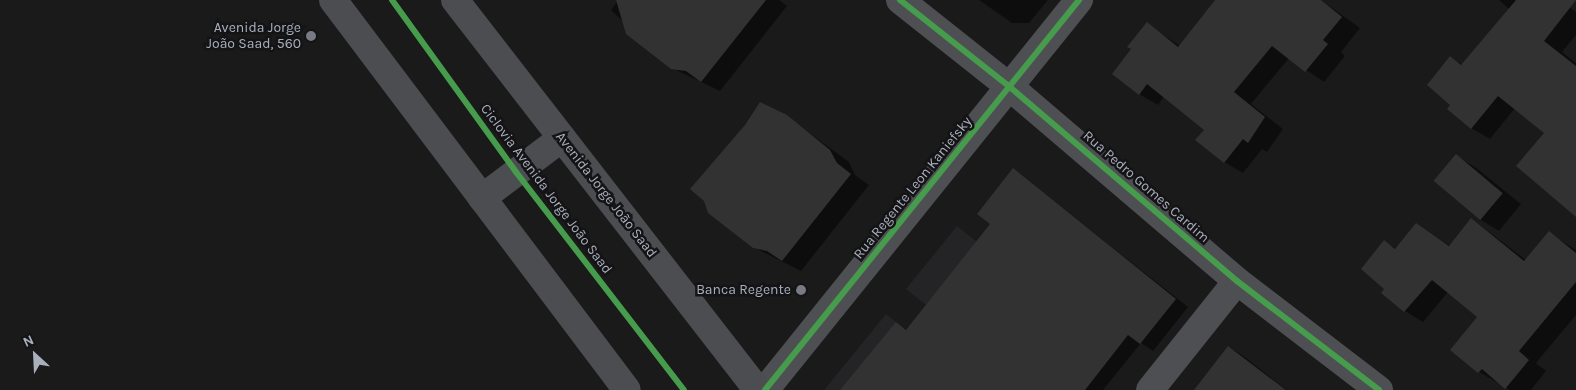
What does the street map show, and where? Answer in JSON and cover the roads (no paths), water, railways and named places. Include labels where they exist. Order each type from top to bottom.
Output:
[{"type":"main road","points":[[333,0],[627,390]]},
{"type":"main road","name":"Avenida Jorge João Saad","points":[[455,0],[757,390]]},
{"type":"main road","points":[[482,198],[562,138]]},
{"type":"street","name":"Rua Pedro Gomes Cardim","points":[[900,0],[1010,88],[1237,281],[1379,390]]},
{"type":"street","name":"Rua Regente Leon Kaniefsky","points":[[765,390],[1079,0]]},
{"type":"street","points":[[1150,390],[1237,281]]},
{"type":"place","name":"Avenida Jorge João Saad, 560","points":[[311,36]]},
{"type":"place","name":"Banca Regente","points":[[801,290]]}]
